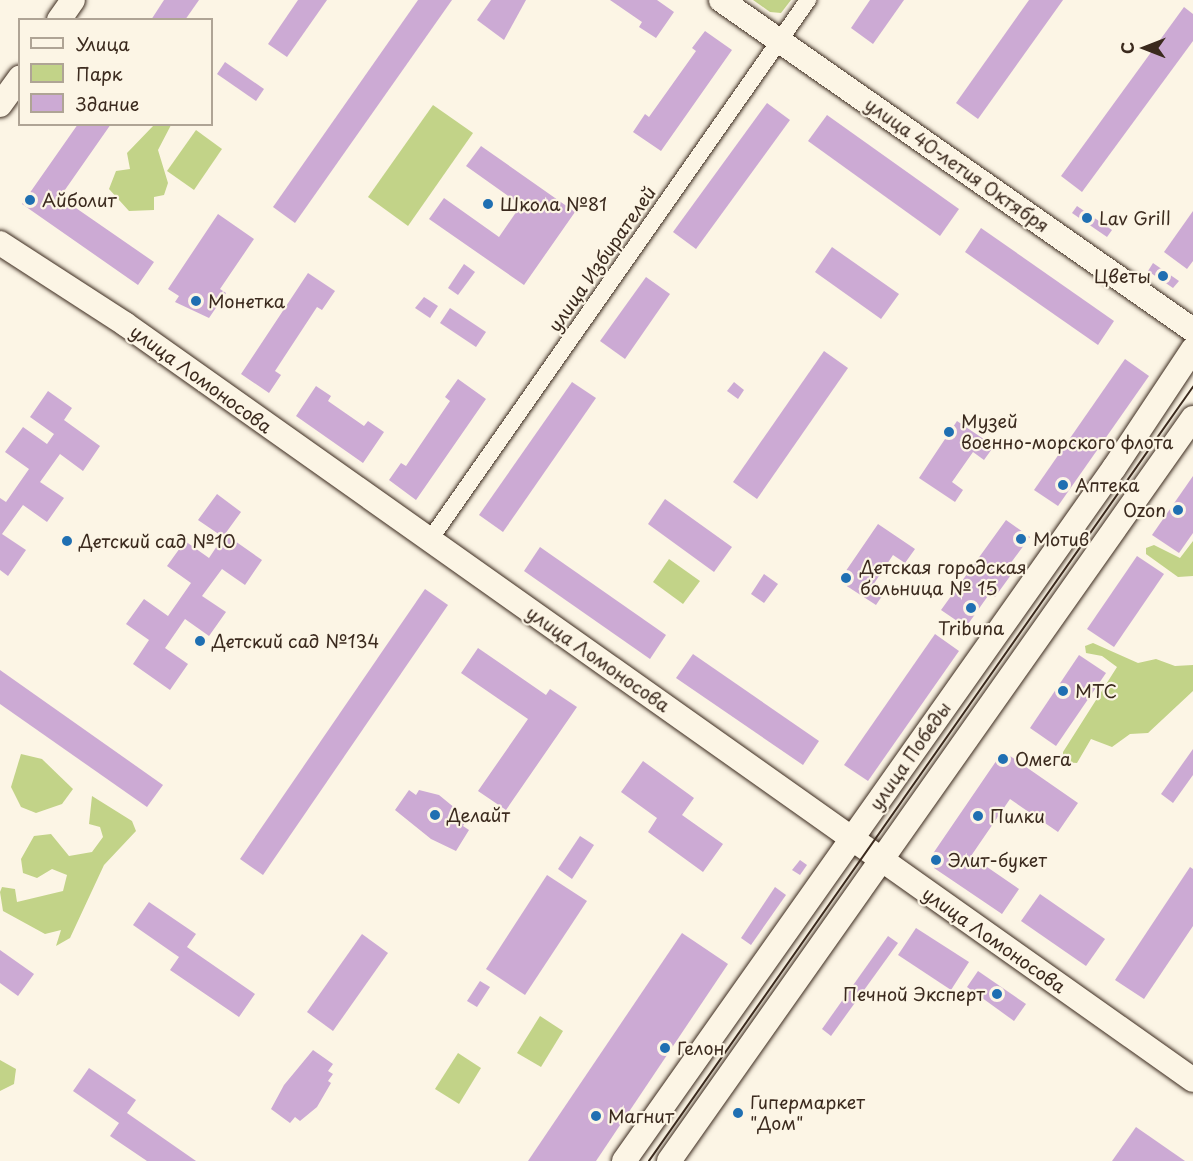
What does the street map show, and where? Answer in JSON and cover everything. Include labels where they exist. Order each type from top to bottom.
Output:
[{"type":"main road","points":[[60,18],[73,0]]},
{"type":"main road","name":"улица 40-летия Октября","points":[[722,0],[1193,330]]},
{"type":"main road","points":[[0,105],[18,79]]},
{"type":"main road","name":"улица Ломоносова","points":[[0,243],[125,324],[1193,1080]]},
{"type":"main road","name":"улица Победы","points":[[624,1161],[1193,350]]},
{"type":"main road","name":"улица Победы","points":[[669,1161],[1193,418]]},
{"type":"street","name":"улица Избирателей","points":[[429,541],[807,0]]},
{"type":"green space","points":[[753,0],[791,0],[781,13],[770,12]]},
{"type":"green space","points":[[433,105],[473,133],[408,226],[368,197]]},
{"type":"green space","points":[[153,126],[170,126],[158,150],[168,183],[164,195],[154,197],[154,210],[129,211],[109,189],[116,171],[130,169],[127,153]]},
{"type":"green space","points":[[196,130],[222,149],[194,190],[167,171]]},
{"type":"green space","points":[[1193,541],[1193,576],[1178,577],[1146,554],[1146,548],[1154,545],[1180,558]]},
{"type":"green space","points":[[669,559],[700,581],[683,604],[653,582]]},
{"type":"green space","points":[[1093,643],[1138,663],[1156,659],[1175,666],[1193,665],[1193,691],[1148,733],[1130,734],[1112,747],[1091,739],[1077,763],[1063,762],[1063,752],[1117,667],[1102,656],[1086,653],[1085,646]]},
{"type":"green space","points":[[21,754],[42,759],[73,789],[62,804],[36,813],[21,807],[11,787]]},
{"type":"green space","points":[[92,796],[132,821],[136,831],[104,865],[70,938],[56,946],[61,930],[45,934],[3,911],[0,892],[2,887],[15,889],[17,902],[63,891],[67,875],[52,869],[37,878],[23,873],[21,859],[34,836],[51,834],[69,856],[92,852],[103,837],[100,827],[89,824]]},
{"type":"green space","points":[[540,1016],[563,1031],[541,1067],[517,1053]]},
{"type":"green space","points":[[458,1053],[481,1068],[459,1104],[435,1089]]},
{"type":"green space","points":[[0,1060],[16,1069],[14,1084],[0,1091]]},
{"type":"building","points":[[164,0],[199,0],[186,18],[152,18]]},
{"type":"building","points":[[298,0],[327,0],[287,57],[268,44]]},
{"type":"building","points":[[418,0],[452,0],[295,223],[273,207]]},
{"type":"building","points":[[491,0],[526,0],[504,40],[477,20]]},
{"type":"building","points":[[610,0],[657,0],[674,12],[656,38],[639,27],[642,22]]},
{"type":"building","points":[[870,0],[904,0],[873,44],[851,28]]},
{"type":"building","points":[[1029,0],[1063,0],[978,119],[956,103]]},
{"type":"building","points":[[1184,7],[1193,14],[1193,41],[1082,192],[1061,176]]},
{"type":"building","points":[[705,31],[732,50],[661,151],[633,132],[645,114],[649,117],[696,51],[692,48]]},
{"type":"building","points":[[225,62],[264,89],[256,101],[217,74]]},
{"type":"building","points":[[767,103],[790,120],[696,249],[673,232]]},
{"type":"building","points":[[827,115],[959,209],[940,236],[808,141]]},
{"type":"building","points":[[77,126],[110,126],[60,197],[154,262],[138,285],[22,204]]},
{"type":"building","points":[[481,146],[575,212],[524,285],[429,219],[444,198],[499,237],[521,205],[466,166]]},
{"type":"building","points":[[1077,206],[1112,230],[1107,237],[1072,213]]},
{"type":"building","points":[[1193,211],[1193,261],[1187,269],[1164,252]]},
{"type":"building","points":[[218,214],[254,239],[220,289],[226,293],[209,318],[175,302],[179,296],[168,289]]},
{"type":"building","points":[[981,228],[1114,321],[1098,345],[965,252]]},
{"type":"building","points":[[832,247],[899,294],[881,319],[815,272]]},
{"type":"building","name":"Цветы","points":[[1153,263],[1179,281],[1173,288],[1148,271]]},
{"type":"building","points":[[464,264],[475,272],[458,295],[448,288]]},
{"type":"building","points":[[308,273],[335,291],[322,310],[317,307],[275,371],[281,375],[269,393],[241,374]]},
{"type":"building","points":[[646,277],[670,294],[625,359],[600,341]]},
{"type":"building","points":[[424,297],[438,306],[430,318],[415,308]]},
{"type":"building","points":[[450,308],[486,332],[476,347],[440,323]]},
{"type":"building","points":[[824,351],[848,368],[757,499],[733,482]]},
{"type":"building","points":[[1125,359],[1149,376],[1058,506],[1034,490]]},
{"type":"building","points":[[458,379],[486,399],[416,500],[389,480],[401,463],[406,466],[450,401],[445,397]]},
{"type":"building","points":[[572,382],[596,398],[503,532],[479,515]]},
{"type":"building","points":[[734,382],[744,390],[738,399],[727,391]]},
{"type":"building","points":[[316,386],[331,396],[328,401],[364,426],[368,421],[384,432],[363,463],[296,416]]},
{"type":"building","points":[[48,391],[72,408],[64,420],[100,446],[83,471],[60,454],[40,482],[64,498],[47,522],[23,505],[2,534],[26,550],[8,576],[0,570],[0,498],[6,502],[29,469],[5,452],[23,427],[47,444],[54,434],[30,417]]},
{"type":"building","points":[[957,421],[994,446],[984,460],[973,452],[952,482],[963,490],[955,502],[919,478]]},
{"type":"building","points":[[1193,476],[1193,533],[1179,553],[1152,535]]},
{"type":"building","points":[[217,494],[241,512],[225,534],[262,560],[245,585],[222,569],[202,596],[226,612],[209,636],[185,619],[165,648],[188,664],[170,690],[133,664],[149,640],[126,624],[144,599],[168,616],[191,583],[167,566],[185,541],[209,558],[223,537],[198,520]]},
{"type":"building","points":[[665,499],[732,547],[714,572],[648,524]]},
{"type":"building","points":[[1006,520],[1030,537],[1010,564],[1016,568],[995,597],[990,593],[966,627],[941,610]]},
{"type":"building","points":[[878,524],[915,549],[905,563],[893,555],[873,585],[884,593],[876,605],[839,581]]},
{"type":"building","points":[[540,547],[666,635],[650,659],[524,571]]},
{"type":"building","points":[[1137,556],[1164,574],[1114,647],[1087,629]]},
{"type":"building","points":[[764,574],[778,584],[764,603],[751,594]]},
{"type":"building","points":[[425,589],[448,605],[263,875],[240,859]]},
{"type":"building","points":[[935,634],[959,651],[868,781],[844,765]]},
{"type":"building","points":[[478,648],[546,695],[550,689],[577,707],[506,810],[478,791],[528,719],[461,673]]},
{"type":"building","points":[[693,654],[819,741],[803,765],[676,678]]},
{"type":"building","points":[[1079,655],[1106,673],[1056,746],[1030,728]]},
{"type":"building","points":[[0,670],[163,785],[147,807],[0,704]]},
{"type":"building","points":[[1193,749],[1193,775],[1173,803],[1161,794]]},
{"type":"building","points":[[1003,751],[1078,803],[1058,832],[1010,799],[971,856],[1019,889],[1002,914],[934,868],[932,855]]},
{"type":"building","points":[[643,761],[694,798],[682,815],[723,844],[703,872],[648,832],[657,818],[621,792]]},
{"type":"building","points":[[409,790],[416,795],[419,790],[439,795],[461,813],[459,816],[466,821],[463,826],[469,830],[456,851],[431,839],[395,810]]},
{"type":"building","points":[[580,836],[594,845],[572,879],[558,869]]},
{"type":"building","points":[[800,860],[807,865],[800,875],[792,870]]},
{"type":"building","points":[[1190,867],[1193,869],[1193,926],[1144,999],[1115,980]]},
{"type":"building","points":[[547,875],[587,901],[525,995],[486,969]]},
{"type":"building","points":[[775,887],[786,895],[751,945],[741,938]]},
{"type":"building","points":[[1040,894],[1105,939],[1086,966],[1021,921]]},
{"type":"building","points":[[149,902],[196,934],[187,947],[255,994],[239,1017],[170,970],[179,957],[133,925]]},
{"type":"building","points":[[916,928],[969,962],[951,990],[898,955]]},
{"type":"building","points":[[682,933],[728,964],[596,1161],[528,1161]]},
{"type":"building","points":[[362,934],[388,953],[333,1031],[307,1012]]},
{"type":"building","points":[[888,936],[898,943],[831,1036],[822,1029]]},
{"type":"building","points":[[0,950],[34,974],[18,996],[0,983]]},
{"type":"building","points":[[978,971],[1026,1004],[1014,1021],[967,987]]},
{"type":"building","points":[[480,981],[490,987],[477,1007],[467,1001]]},
{"type":"building","points":[[313,1050],[333,1064],[328,1071],[333,1074],[328,1081],[331,1083],[317,1107],[300,1121],[295,1117],[290,1123],[271,1109],[284,1085]]},
{"type":"building","points":[[89,1068],[136,1100],[127,1113],[196,1161],[147,1161],[110,1136],[119,1123],[73,1091]]},
{"type":"building","points":[[1136,1127],[1185,1161],[1112,1161]]},
{"type":"tram line","points":[[649,1161],[1193,387]]},
{"type":"place","name":"Айболит","points":[[30,200]]},
{"type":"place","name":"Школа №81","points":[[488,204]]},
{"type":"place","name":"Lav Grill","points":[[1087,218]]},
{"type":"place","name":"Цветы","points":[[1163,276]]},
{"type":"place","name":"Монетка","points":[[196,301]]},
{"type":"place","name":"Музей военно-морского флота","points":[[949,432]]},
{"type":"place","name":"Аптека","points":[[1063,485]]},
{"type":"place","name":"Ozon","points":[[1178,510]]},
{"type":"place","name":"Мотив","points":[[1021,539]]},
{"type":"place","name":"Детский сад №10","points":[[67,541]]},
{"type":"place","name":"Детская городская больница № 15","points":[[846,578]]},
{"type":"place","name":"Tribuna","points":[[971,608]]},
{"type":"place","name":"Детский сад №134","points":[[200,641]]},
{"type":"place","name":"МТС","points":[[1063,691]]},
{"type":"place","name":"Омега","points":[[1003,759]]},
{"type":"place","name":"Делайт","points":[[435,815]]},
{"type":"place","name":"Пилки","points":[[978,816]]},
{"type":"place","name":"Элит-букет","points":[[936,860]]},
{"type":"place","name":"Печной Эксперт","points":[[997,994]]},
{"type":"place","name":"Гелон","points":[[665,1048]]},
{"type":"place","name":"Гипермаркет \"Дом\"","points":[[738,1113]]},
{"type":"place","name":"Магнит","points":[[596,1116]]}]
